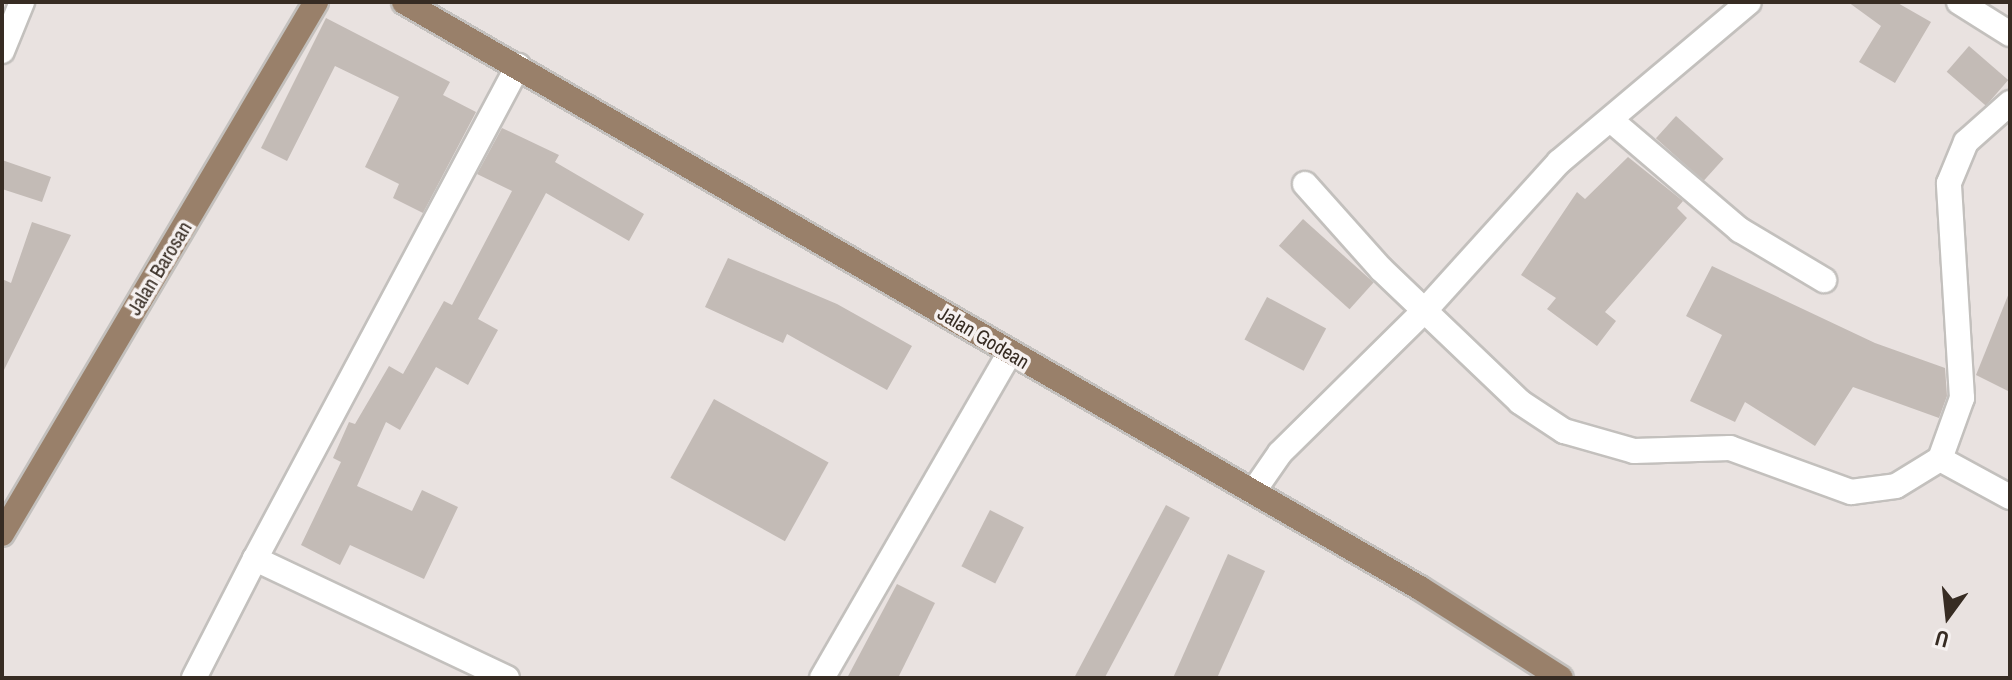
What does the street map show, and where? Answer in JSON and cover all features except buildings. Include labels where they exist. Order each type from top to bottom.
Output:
[{"type":"main road","name":"Jalan Barosan","points":[[2,534],[316,2]]},
{"type":"main road","name":"Jalan Godean","points":[[404,2],[1253,492],[1561,678]]},
{"type":"street","points":[[2,51],[22,2]]},
{"type":"street","points":[[1253,492],[1280,453],[1427,308],[1559,162],[1613,122],[1749,2]]},
{"type":"street","points":[[1959,2],[2010,34]]},
{"type":"street","points":[[194,678],[518,66]]},
{"type":"street","points":[[1305,184],[1381,269],[1427,308],[1544,420],[1614,448],[1730,448],[1837,489],[1866,493],[1896,486],[1940,459],[1962,398],[1949,183],[1966,142],[2010,103]]},
{"type":"street","points":[[1613,122],[1740,230],[1824,280]]},
{"type":"street","points":[[822,678],[1010,352]]},
{"type":"street","points":[[1940,459],[2010,497]]},
{"type":"street","points":[[255,559],[507,678]]}]
